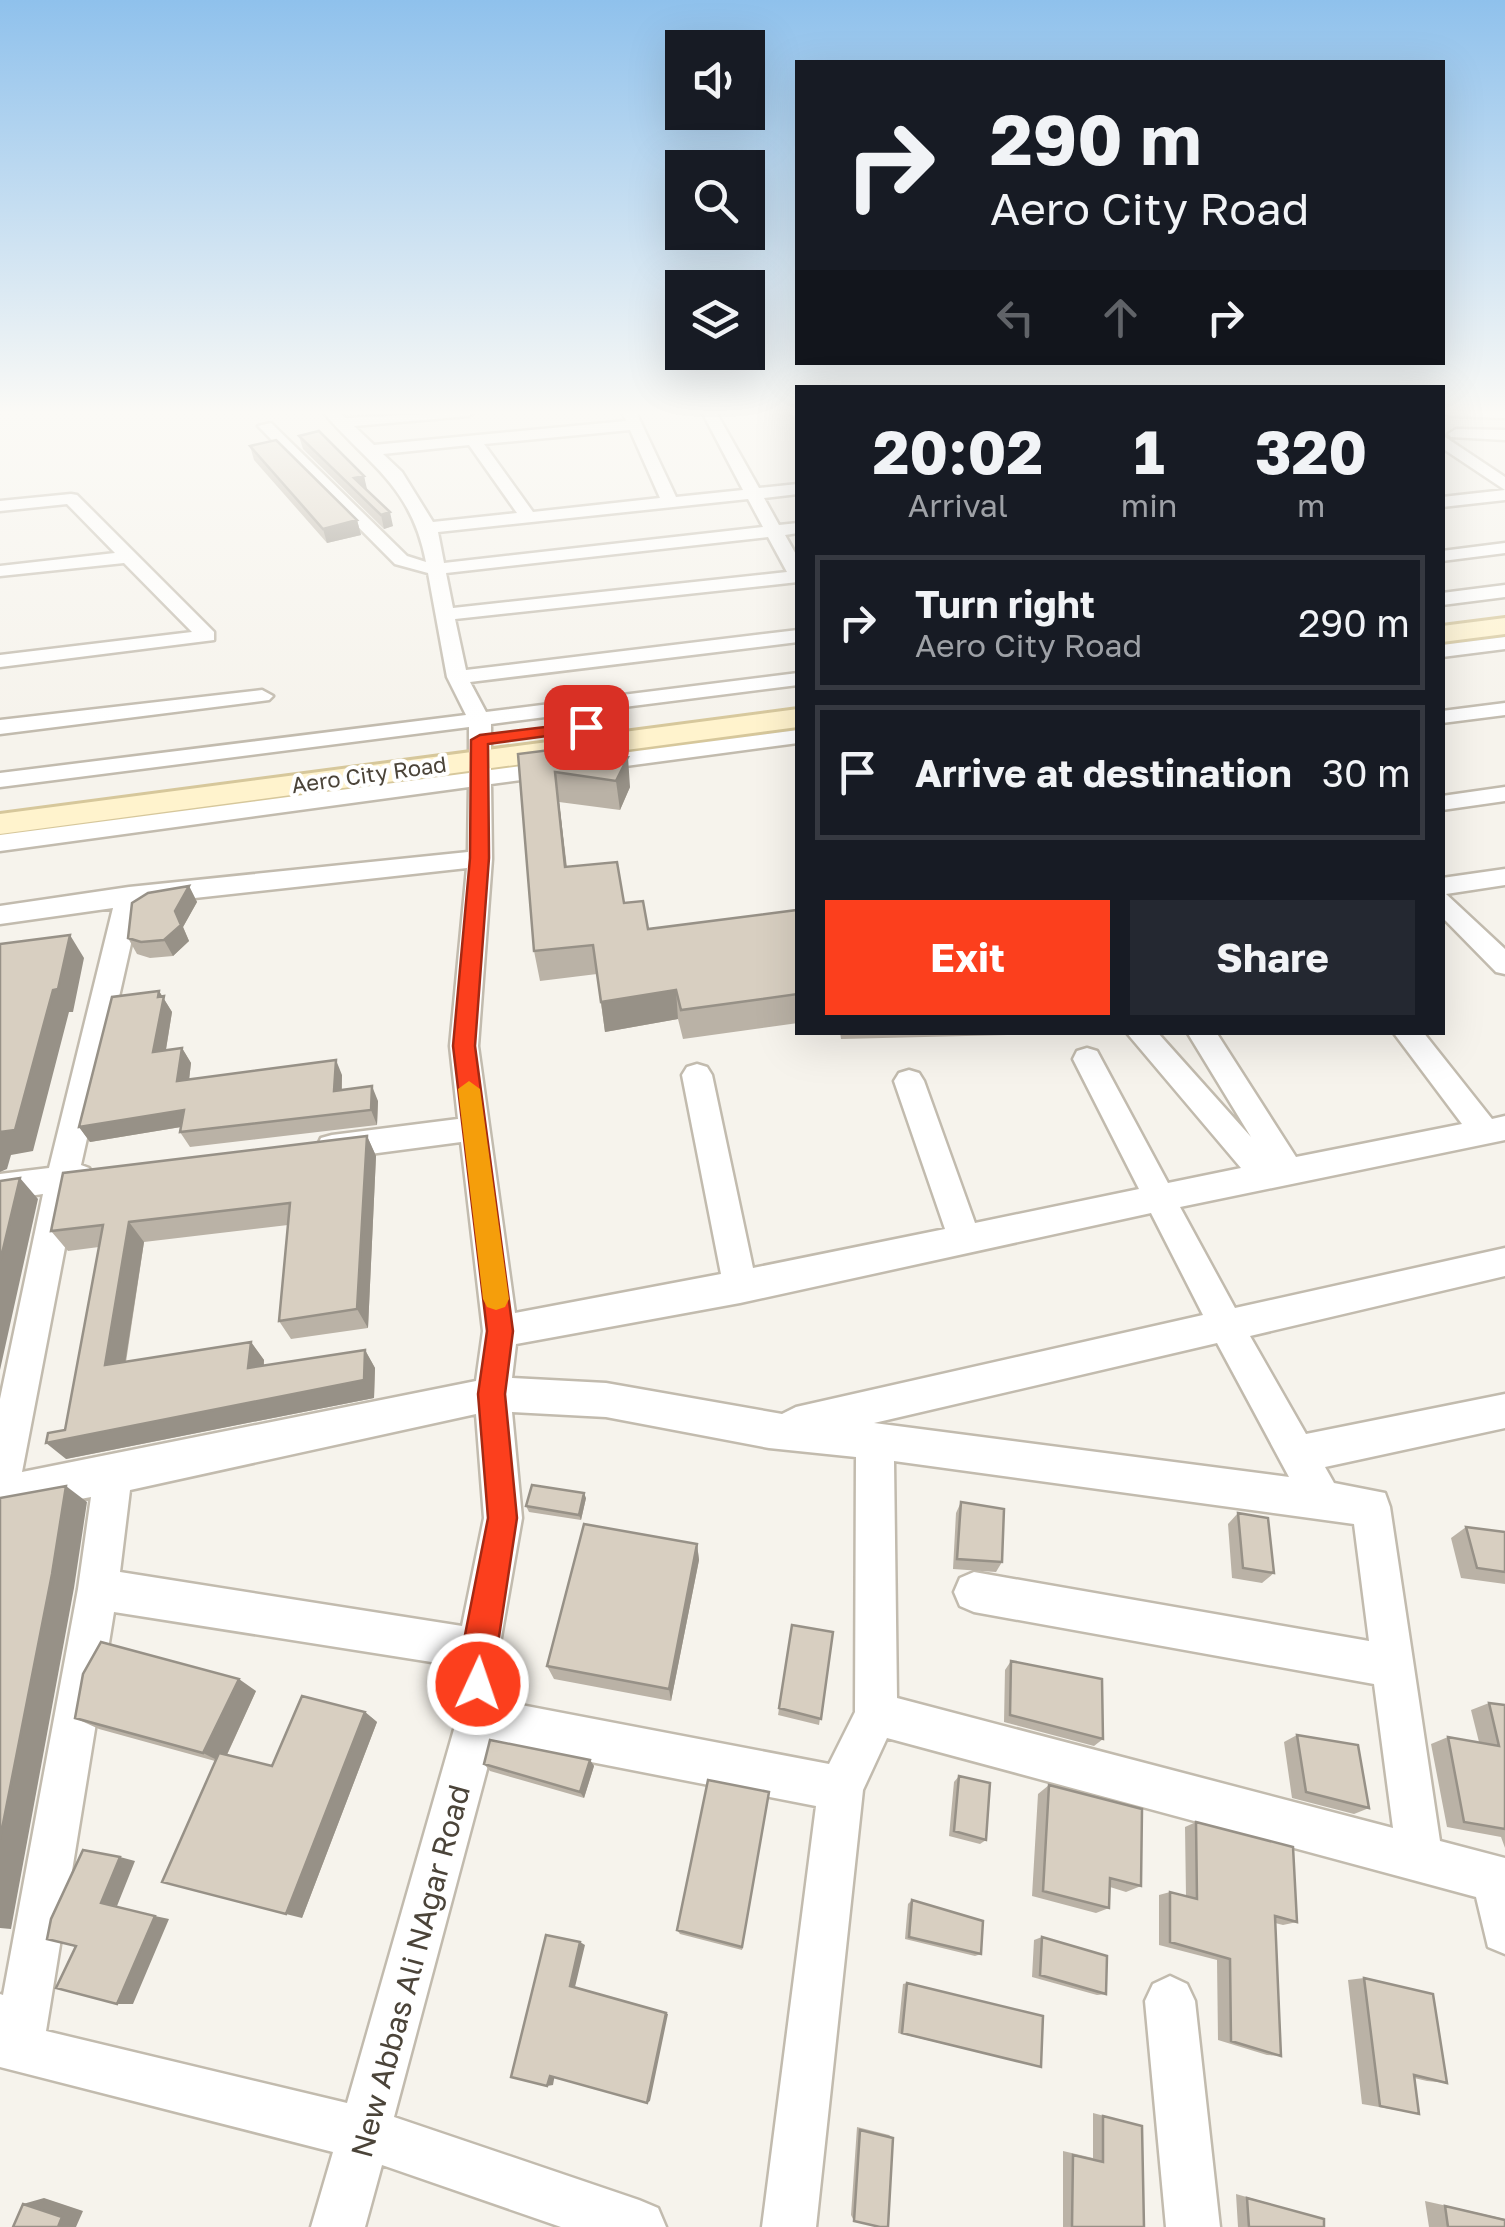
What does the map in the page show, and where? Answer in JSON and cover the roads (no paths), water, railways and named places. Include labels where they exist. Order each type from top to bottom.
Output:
[{"type":"street","points":[[0,661],[207,636],[87,516]]},
{"type":"street","points":[[357,516],[401,560],[412,566],[436,569],[795,528]]},
{"type":"street","points":[[421,516],[428,528],[457,677],[480,750]]},
{"type":"street","points":[[428,528],[554,516]]},
{"type":"street","points":[[765,516],[795,570]]},
{"type":"street","points":[[1445,556],[1505,548]]},
{"type":"street","points":[[0,571],[128,556]]},
{"type":"street","points":[[447,614],[795,575]]},
{"type":"street","points":[[1445,599],[1505,591]]},
{"type":"street","points":[[1445,620],[1505,612]]},
{"type":"street","points":[[1445,634],[1505,626]]},
{"type":"street","points":[[457,677],[795,636]]},
{"type":"street","points":[[1445,651],[1505,643]]},
{"type":"street","points":[[0,843],[480,750],[795,681]]},
{"type":"street","points":[[0,727],[262,696]]},
{"type":"street","name":"Aero City Road","points":[[0,824],[795,701]]},
{"type":"street","points":[[1445,717],[1505,709]]},
{"type":"street","name":"Aero City Road","points":[[0,803],[795,718]]},
{"type":"street","points":[[0,780],[480,750],[795,736]]},
{"type":"street","name":"New Abbas Ali NAgar Road","points":[[338,2227],[478,1719],[478,1650],[503,1518],[492,1394],[500,1331],[464,1046],[480,858],[480,750]]},
{"type":"street","points":[[1445,803],[1505,794]]},
{"type":"street","points":[[0,915],[129,895],[480,858]]},
{"type":"street","points":[[1445,886],[1505,877]]},
{"type":"street","points":[[129,895],[62,1179],[0,1492],[113,1476],[492,1394],[606,1400],[768,1430],[875,1440],[1372,1506],[1420,1861]]},
{"type":"street","points":[[1445,903],[1505,965]]},
{"type":"street","points":[[1143,1035],[1278,1174]]},
{"type":"street","points":[[1203,1035],[1278,1174]]},
{"type":"street","points":[[1410,1035],[1495,1130]]},
{"type":"street","points":[[1087,1058],[1225,1324],[1324,1502]]},
{"type":"street","points":[[697,1075],[740,1288]]},
{"type":"street","points":[[908,1081],[966,1241]]},
{"type":"street","points":[[295,1152],[473,1130]]},
{"type":"street","points":[[500,1331],[740,1288],[966,1241],[1158,1195],[1495,1130]]},
{"type":"street","points":[[0,1186],[102,1174]]},
{"type":"street","points":[[768,1430],[1505,1262]]},
{"type":"street","points":[[1299,1454],[1505,1410]]},
{"type":"street","points":[[789,2227],[841,1788],[876,1714],[875,1440]]},
{"type":"street","points":[[113,1476],[98,1589],[9,2034],[366,2134],[639,2227]]},
{"type":"street","points":[[98,1589],[478,1650]]},
{"type":"street","points":[[974,1592],[1393,1666]]},
{"type":"street","points":[[876,1714],[1501,1880],[1505,1930]]},
{"type":"street","points":[[478,1719],[841,1788]]},
{"type":"street","points":[[1170,2000],[1192,2227]]}]
